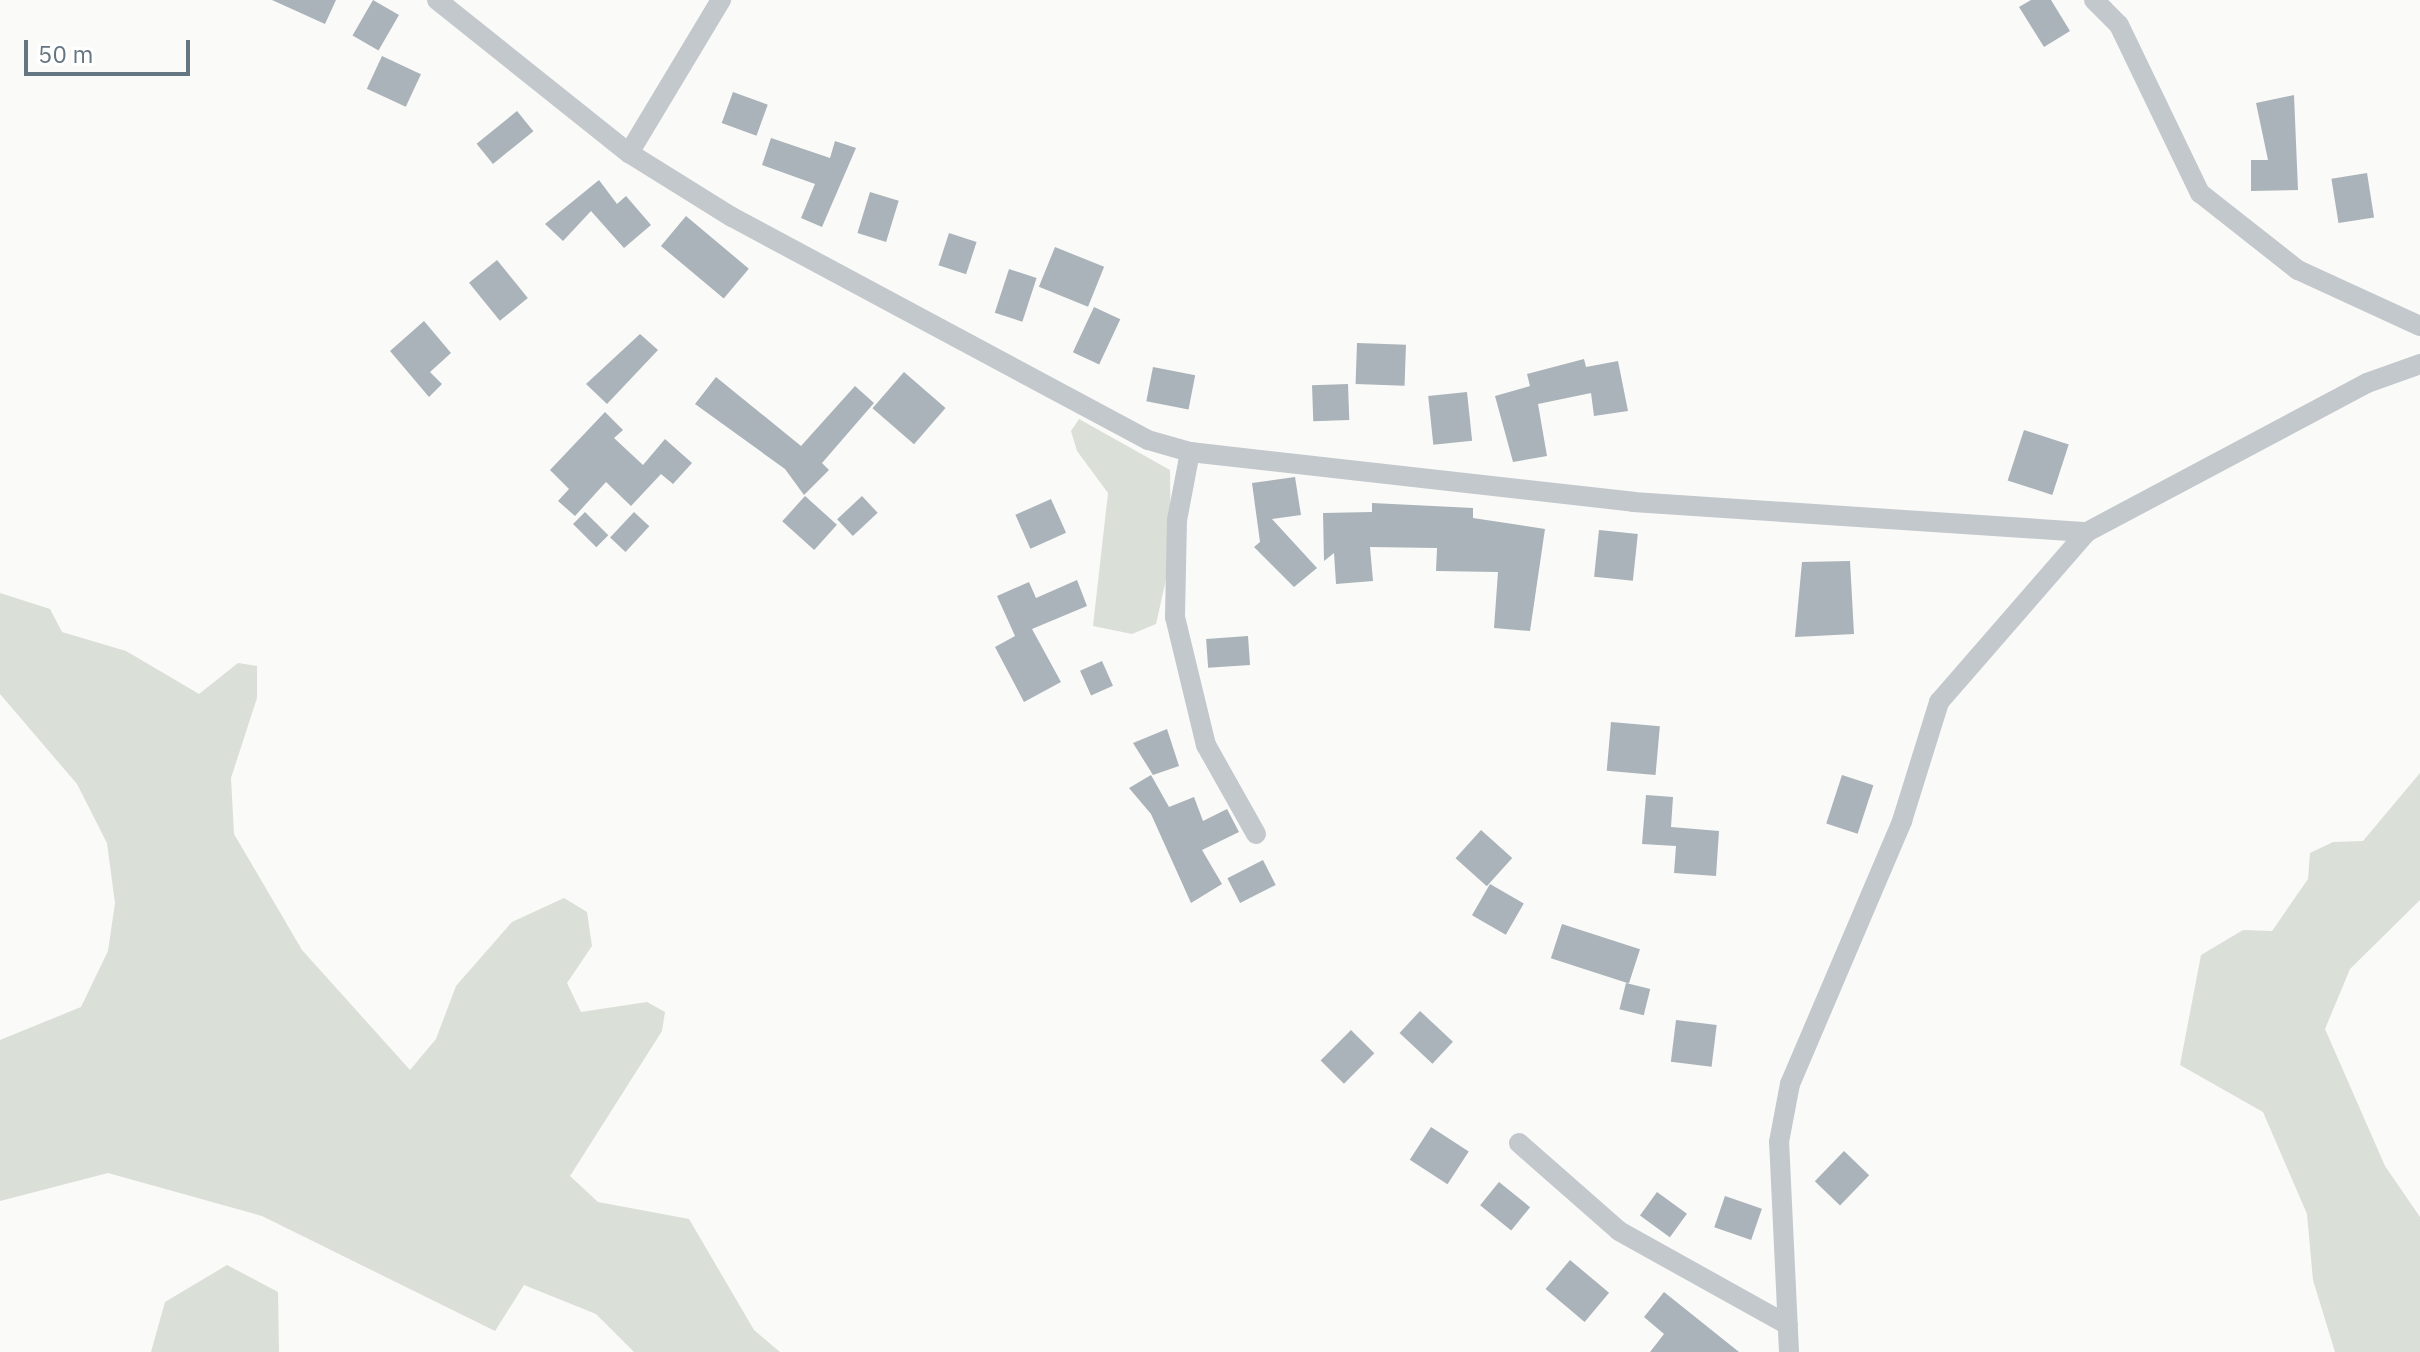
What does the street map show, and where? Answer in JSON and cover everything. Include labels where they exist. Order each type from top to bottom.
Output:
[{"type":"street","points":[[437,0],[629,153],[849,284],[1148,440],[1190,452],[1617,501],[2087,532]]},
{"type":"street","points":[[629,153],[721,0]]},
{"type":"street","points":[[2094,0],[2119,25],[2200,193],[2298,270],[2420,326]]},
{"type":"street","points":[[1789,1352],[1779,1142],[1790,1084],[1902,821],[1939,702],[2087,532],[2367,383],[2420,364]]},
{"type":"street","points":[[1190,452],[1177,520],[1175,617],[1206,745],[1256,834]]},
{"type":"street","points":[[1519,1143],[1619,1231],[1788,1325]]},
{"type":"shaded area","points":[[1079,419],[1170,470],[1171,557],[1156,624],[1132,634],[1093,626],[1108,493],[1077,451],[1071,431]]},
{"type":"shaded area","points":[[0,593],[50,609],[62,632],[126,651],[199,694],[238,663],[257,666],[257,698],[231,778],[234,834],[302,950],[410,1070],[436,1039],[456,986],[512,922],[564,898],[587,912],[592,946],[567,983],[581,1012],[647,1002],[665,1012],[662,1031],[570,1176],[598,1202],[689,1219],[754,1330],[780,1352],[634,1352],[596,1314],[524,1285],[495,1331],[262,1216],[108,1173],[0,1201],[0,1040],[81,1007],[108,951],[115,903],[107,843],[77,784],[0,694]]},
{"type":"shaded area","points":[[2420,773],[2420,900],[2350,969],[2325,1029],[2385,1166],[2420,1217],[2420,1352],[2335,1352],[2313,1280],[2307,1214],[2263,1112],[2180,1065],[2201,955],[2243,930],[2272,931],[2308,879],[2310,853],[2333,842],[2363,841]]},
{"type":"shaded area","points":[[227,1265],[278,1292],[279,1352],[151,1352],[165,1302]]},
{"type":"building","points":[[272,0],[336,0],[325,24]]},
{"type":"building","points":[[373,0],[399,15],[378,51],[352,36]]},
{"type":"building","points":[[2031,0],[2051,0],[2070,31],[2044,47],[2019,7]]},
{"type":"building","points":[[382,56],[421,74],[406,107],[367,89]]},
{"type":"building","points":[[733,92],[768,105],[756,136],[722,123]]},
{"type":"building","points":[[2294,95],[2298,190],[2251,191],[2251,160],[2268,160],[2256,103]]},
{"type":"building","points":[[517,111],[533,131],[493,164],[477,144]]},
{"type":"building","points":[[771,138],[830,158],[835,141],[856,148],[822,227],[801,218],[815,184],[762,165]]},
{"type":"building","points":[[2367,173],[2374,217],[2338,223],[2331,179]]},
{"type":"building","points":[[599,180],[617,204],[626,196],[651,225],[624,248],[591,211],[563,241],[545,224]]},
{"type":"building","points":[[870,192],[899,201],[886,242],[857,233]]},
{"type":"building","points":[[686,216],[749,269],[724,299],[661,246]]},
{"type":"building","points":[[949,233],[977,242],[966,274],[938,265]]},
{"type":"building","points":[[1055,247],[1104,267],[1088,307],[1039,287]]},
{"type":"building","points":[[497,260],[528,298],[500,321],[469,283]]},
{"type":"building","points":[[1009,269],[1037,278],[1022,322],[995,313]]},
{"type":"building","points":[[1094,307],[1120,319],[1099,365],[1073,352]]},
{"type":"building","points":[[424,321],[451,353],[430,372],[442,384],[429,397],[390,351]]},
{"type":"building","points":[[640,334],[658,350],[607,404],[586,384]]},
{"type":"building","points":[[1357,343],[1406,345],[1405,386],[1356,384]]},
{"type":"building","points":[[1584,359],[1586,367],[1618,361],[1628,411],[1594,416],[1591,393],[1538,404],[1547,456],[1513,462],[1495,396],[1530,386],[1527,374]]},
{"type":"building","points":[[1153,367],[1195,375],[1189,410],[1146,401]]},
{"type":"building","points":[[904,372],[946,408],[914,444],[873,408]]},
{"type":"building","points":[[716,377],[801,446],[855,386],[874,403],[822,463],[829,470],[804,495],[785,469],[695,404]]},
{"type":"building","points":[[1348,384],[1349,420],[1313,421],[1312,385]]},
{"type":"building","points":[[1467,392],[1472,441],[1433,445],[1428,396]]},
{"type":"building","points":[[605,412],[623,430],[614,438],[643,465],[665,439],[692,463],[673,484],[661,474],[631,506],[606,482],[575,516],[558,501],[569,489],[550,470]]},
{"type":"building","points":[[2024,430],[2069,445],[2052,495],[2008,480]]},
{"type":"building","points":[[1295,477],[1301,515],[1272,519],[1317,568],[1294,587],[1254,547],[1260,542],[1252,483]]},
{"type":"building","points":[[805,496],[837,525],[814,550],[782,521]]},
{"type":"building","points":[[862,496],[878,513],[853,536],[837,519]]},
{"type":"building","points":[[1051,499],[1066,533],[1030,549],[1015,515]]},
{"type":"building","points":[[1372,503],[1473,508],[1473,518],[1545,529],[1530,631],[1494,628],[1498,572],[1436,571],[1437,548],[1370,547],[1373,581],[1336,584],[1334,553],[1324,561],[1323,513],[1372,512]]},
{"type":"building","points":[[585,512],[608,535],[596,547],[573,524]]},
{"type":"building","points":[[634,512],[649,526],[625,552],[610,538]]},
{"type":"building","points":[[1599,530],[1638,534],[1633,581],[1594,577]]},
{"type":"building","points":[[1850,561],[1854,634],[1795,637],[1802,562]]},
{"type":"building","points":[[1077,580],[1087,606],[1032,629],[1061,682],[1024,702],[995,647],[1015,636],[997,596],[1029,582],[1036,598]]},
{"type":"building","points":[[1248,636],[1250,665],[1208,668],[1206,639]]},
{"type":"building","points":[[1102,661],[1113,686],[1091,695],[1080,671]]},
{"type":"building","points":[[1611,722],[1660,726],[1656,775],[1607,771]]},
{"type":"building","points":[[1167,729],[1179,766],[1153,775],[1133,743]]},
{"type":"building","points":[[1151,775],[1169,807],[1194,797],[1203,821],[1227,809],[1239,832],[1202,850],[1222,884],[1191,903],[1151,814],[1129,788]]},
{"type":"building","points":[[1842,775],[1873,785],[1858,834],[1826,824]]},
{"type":"building","points":[[1646,795],[1673,797],[1671,827],[1719,831],[1716,876],[1674,873],[1676,846],[1642,844]]},
{"type":"building","points":[[1481,830],[1512,858],[1487,886],[1456,858]]},
{"type":"building","points":[[1263,860],[1276,885],[1240,903],[1227,878]]},
{"type":"building","points":[[1490,884],[1524,904],[1506,935],[1472,915]]},
{"type":"building","points":[[1562,924],[1640,949],[1629,984],[1551,958]]},
{"type":"building","points":[[1626,983],[1650,989],[1644,1015],[1619,1009]]},
{"type":"building","points":[[1420,1011],[1453,1042],[1432,1064],[1400,1033]]},
{"type":"building","points":[[1676,1020],[1717,1025],[1712,1067],[1671,1062]]},
{"type":"building","points":[[1351,1030],[1374,1053],[1344,1084],[1321,1060]]},
{"type":"building","points":[[1431,1127],[1469,1152],[1447,1184],[1410,1160]]},
{"type":"building","points":[[1844,1151],[1869,1175],[1840,1206],[1815,1181]]},
{"type":"building","points":[[1499,1182],[1530,1207],[1511,1230],[1480,1205]]},
{"type":"building","points":[[1657,1192],[1687,1214],[1670,1237],[1640,1215]]},
{"type":"building","points":[[1725,1196],[1762,1209],[1751,1240],[1714,1227]]},
{"type":"building","points":[[1570,1260],[1609,1293],[1585,1322],[1546,1289]]},
{"type":"building","points":[[1664,1292],[1739,1352],[1650,1352],[1664,1334],[1644,1317]]}]
